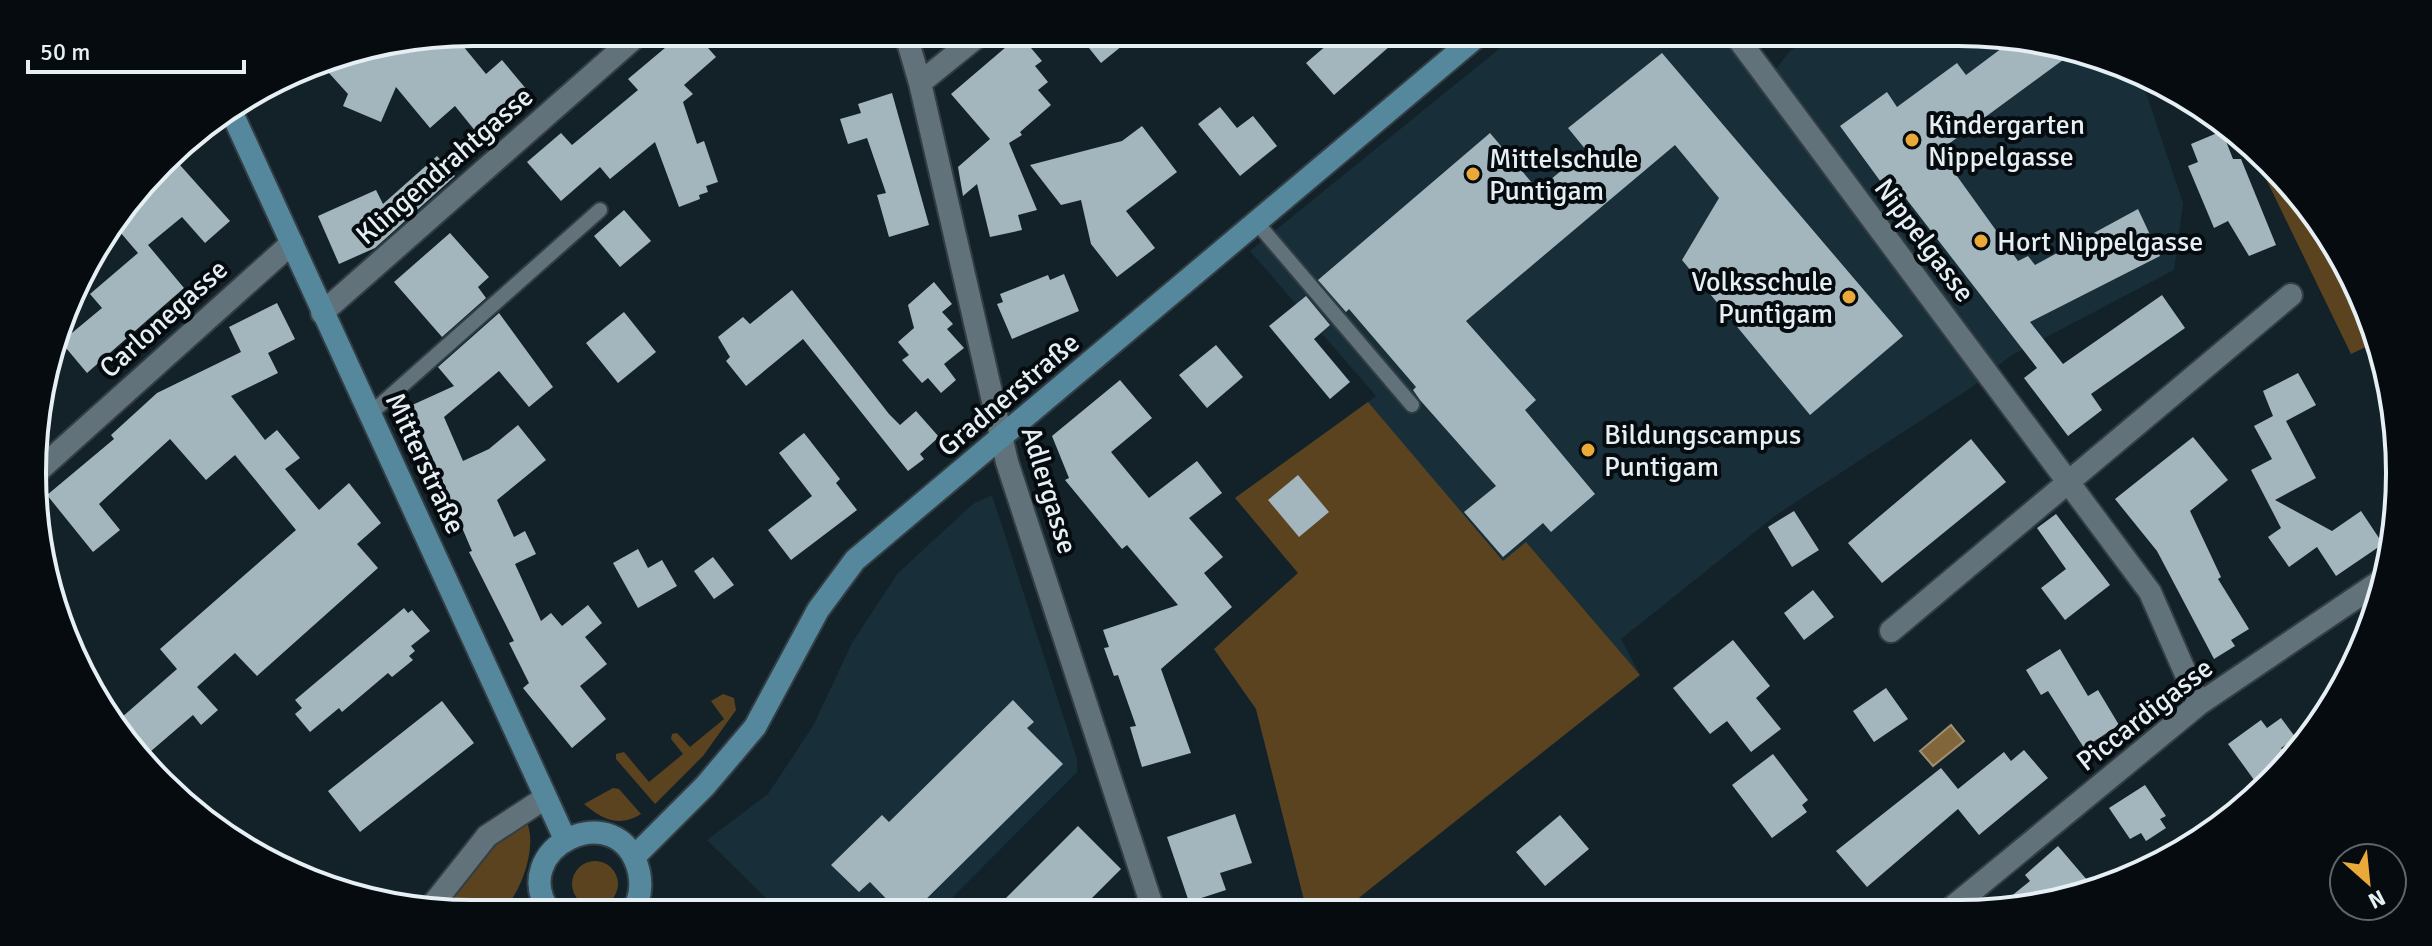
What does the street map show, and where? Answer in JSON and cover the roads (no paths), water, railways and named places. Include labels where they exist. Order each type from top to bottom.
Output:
[{"type":"main road","name":"Gradnerstraße","points":[[634,857],[705,786],[755,727],[818,610],[855,560],[1466,46]]},
{"type":"main road","name":"Mitterstraße","points":[[235,119],[565,839]]},
{"type":"main road","points":[[544,900],[540,893],[540,879],[552,851],[565,839],[592,831],[605,833],[634,857],[641,883],[637,900]]},
{"type":"street","name":"Klingendrahtgasse","points":[[322,313],[625,46]]},
{"type":"street","name":"Adlergasse","points":[[909,46],[1001,438],[1150,900]]},
{"type":"street","points":[[920,83],[966,46]]},
{"type":"street","name":"Nippelgasse","points":[[1743,46],[2150,592],[2199,704]]},
{"type":"street","name":"Carlonegasse","points":[[46,464],[292,243]]},
{"type":"street","points":[[1891,631],[2291,295]]},
{"type":"street","name":"Piccardigasse","points":[[1961,900],[2199,704],[2370,588]]},
{"type":"street","points":[[438,898],[487,836],[545,798]]},
{"type":"lane","points":[[370,414],[600,210]]},
{"type":"lane","points":[[1257,223],[1412,405]]},
{"type":"place","name":"Kindergarten Nippelgasse","points":[[1912,140]]},
{"type":"place","name":"Mittelschule Puntigam","points":[[1473,174]]},
{"type":"place","name":"Hort Nippelgasse","points":[[1981,241]]},
{"type":"place","name":"Volksschule Puntigam","points":[[1849,297]]},
{"type":"place","name":"Bildungscampus Puntigam","points":[[1588,450]]}]
